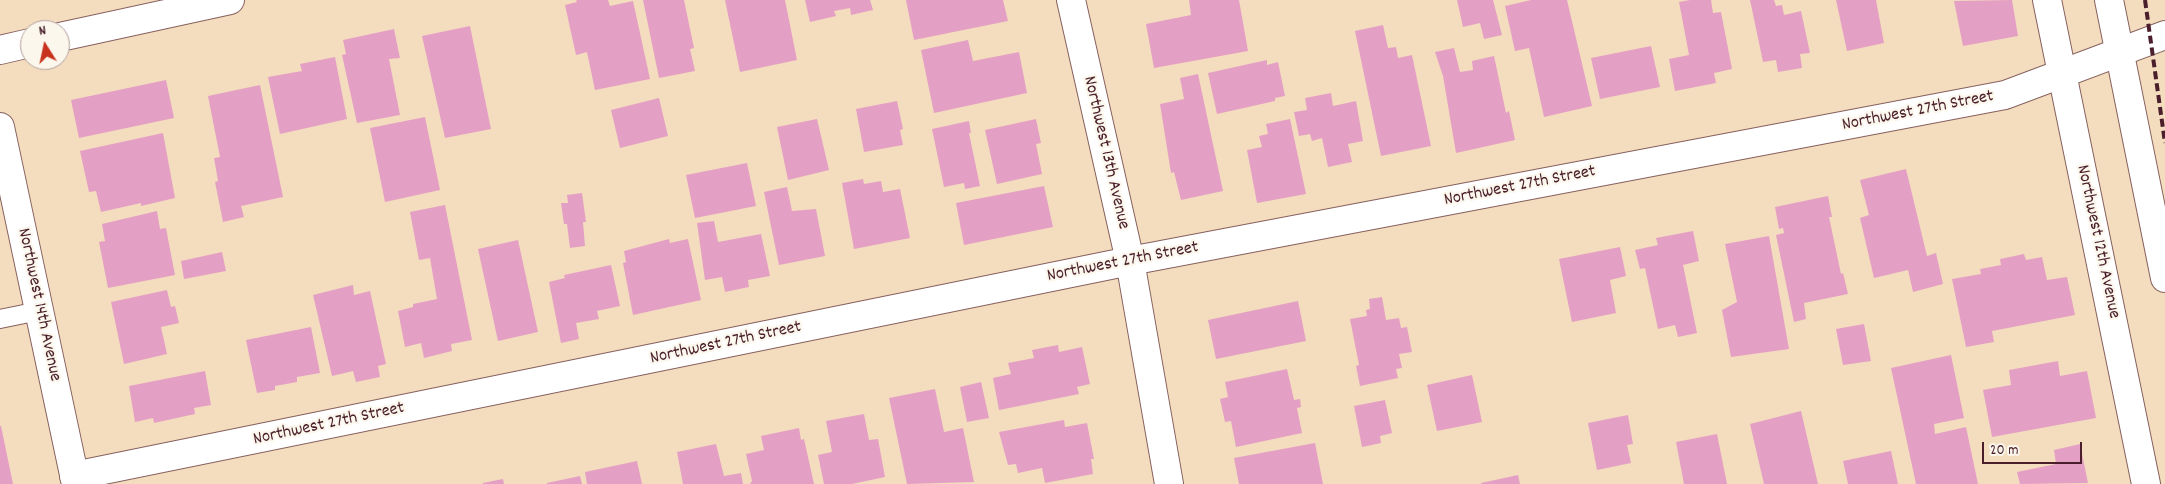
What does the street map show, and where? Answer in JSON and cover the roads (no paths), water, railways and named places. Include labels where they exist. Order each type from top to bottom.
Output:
[{"type":"street","points":[[70,35],[230,0]]},
{"type":"street","name":"Northwest 13th Avenue","points":[[1071,0],[1130,261],[1169,484]]},
{"type":"street","name":"Northwest 12th Avenue","points":[[2047,0],[2146,484]]},
{"type":"street","points":[[2109,0],[2165,278]]},
{"type":"street","name":"Northwest 27th Street","points":[[75,480],[1130,261],[2005,95],[2165,34]]},
{"type":"street","points":[[0,50],[20,45]]},
{"type":"street","name":"Northwest 14th Avenue","points":[[0,127],[75,480]]},
{"type":"lane","points":[[0,318],[39,311]]},
{"type":"railway","points":[[2145,0],[2165,143]]}]
